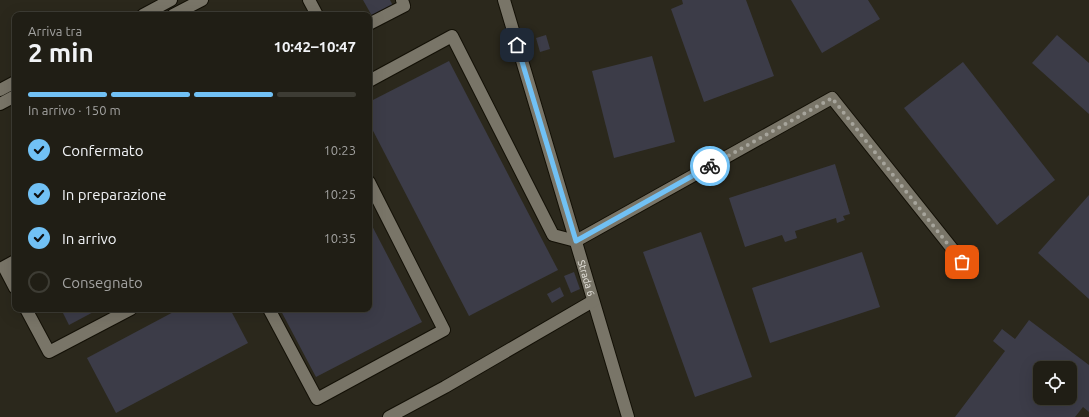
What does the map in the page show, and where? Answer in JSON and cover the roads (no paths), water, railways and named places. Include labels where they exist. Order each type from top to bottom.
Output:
[{"type":"street","points":[[149,12],[171,0]]},
{"type":"street","points":[[179,12],[202,0]]},
{"type":"street","points":[[309,0],[315,12]]},
{"type":"street","points":[[372,22],[404,6],[402,0]]},
{"type":"street","name":"Strada 6","points":[[504,0],[628,417]]},
{"type":"street","points":[[372,79],[452,36],[553,235],[576,241],[832,98],[962,262]]},
{"type":"street","points":[[0,90],[12,84]]},
{"type":"street","points":[[0,104],[12,98]]},
{"type":"street","points":[[271,312],[317,399],[444,330],[372,188]]},
{"type":"street","points":[[12,263],[4,267],[12,282]]},
{"type":"street","points":[[389,417],[445,387],[594,301]]},
{"type":"street","points":[[28,312],[49,352],[125,312]]}]
